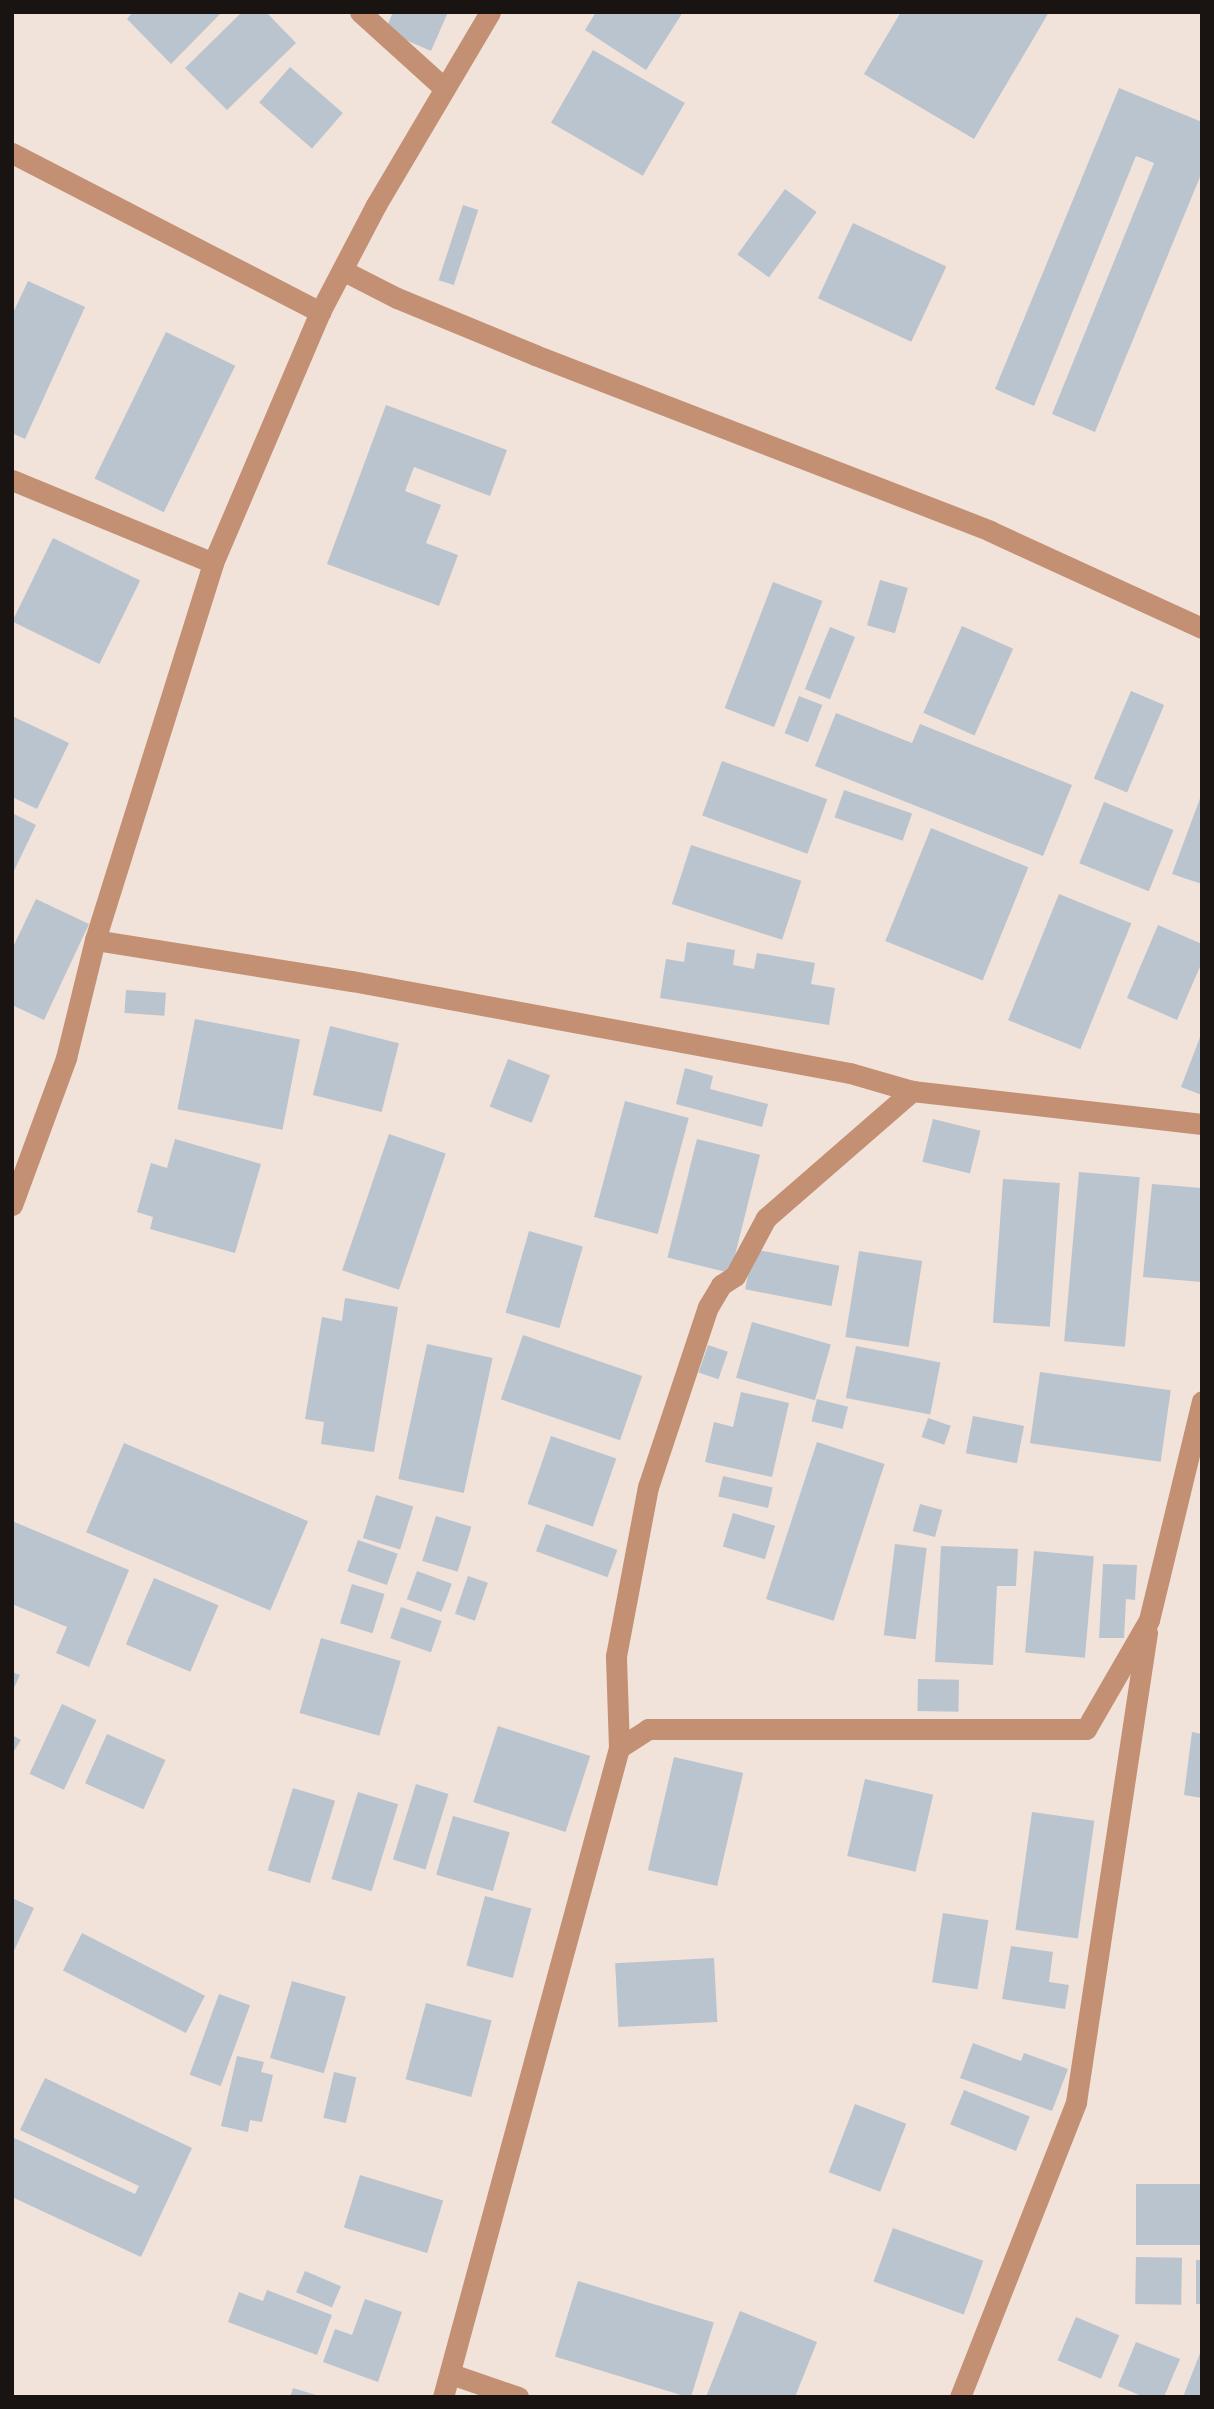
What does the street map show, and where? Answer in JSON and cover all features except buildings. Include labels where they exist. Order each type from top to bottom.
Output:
[{"type":"street","points":[[360,12],[443,87]]},
{"type":"street","points":[[12,1205],[20,1164],[66,1058],[95,940],[212,563],[320,312],[443,87],[490,12]]},
{"type":"street","points":[[12,153],[320,312]]},
{"type":"street","points":[[344,271],[397,298],[535,355],[990,531],[1202,628]]},
{"type":"street","points":[[12,481],[212,563]]},
{"type":"street","points":[[95,940],[352,981],[836,1070],[912,1091],[1202,1124]]},
{"type":"street","points":[[443,2397],[619,1748],[617,1656],[648,1488],[708,1307],[721,1285],[735,1276],[766,1218],[912,1091]]},
{"type":"street","points":[[960,2397],[1076,2102],[1149,1620],[1202,1401]]},
{"type":"street","points":[[619,1748],[648,1729],[1086,1729],[1149,1620]]},
{"type":"street","points":[[451,2374],[518,2397]]}]
